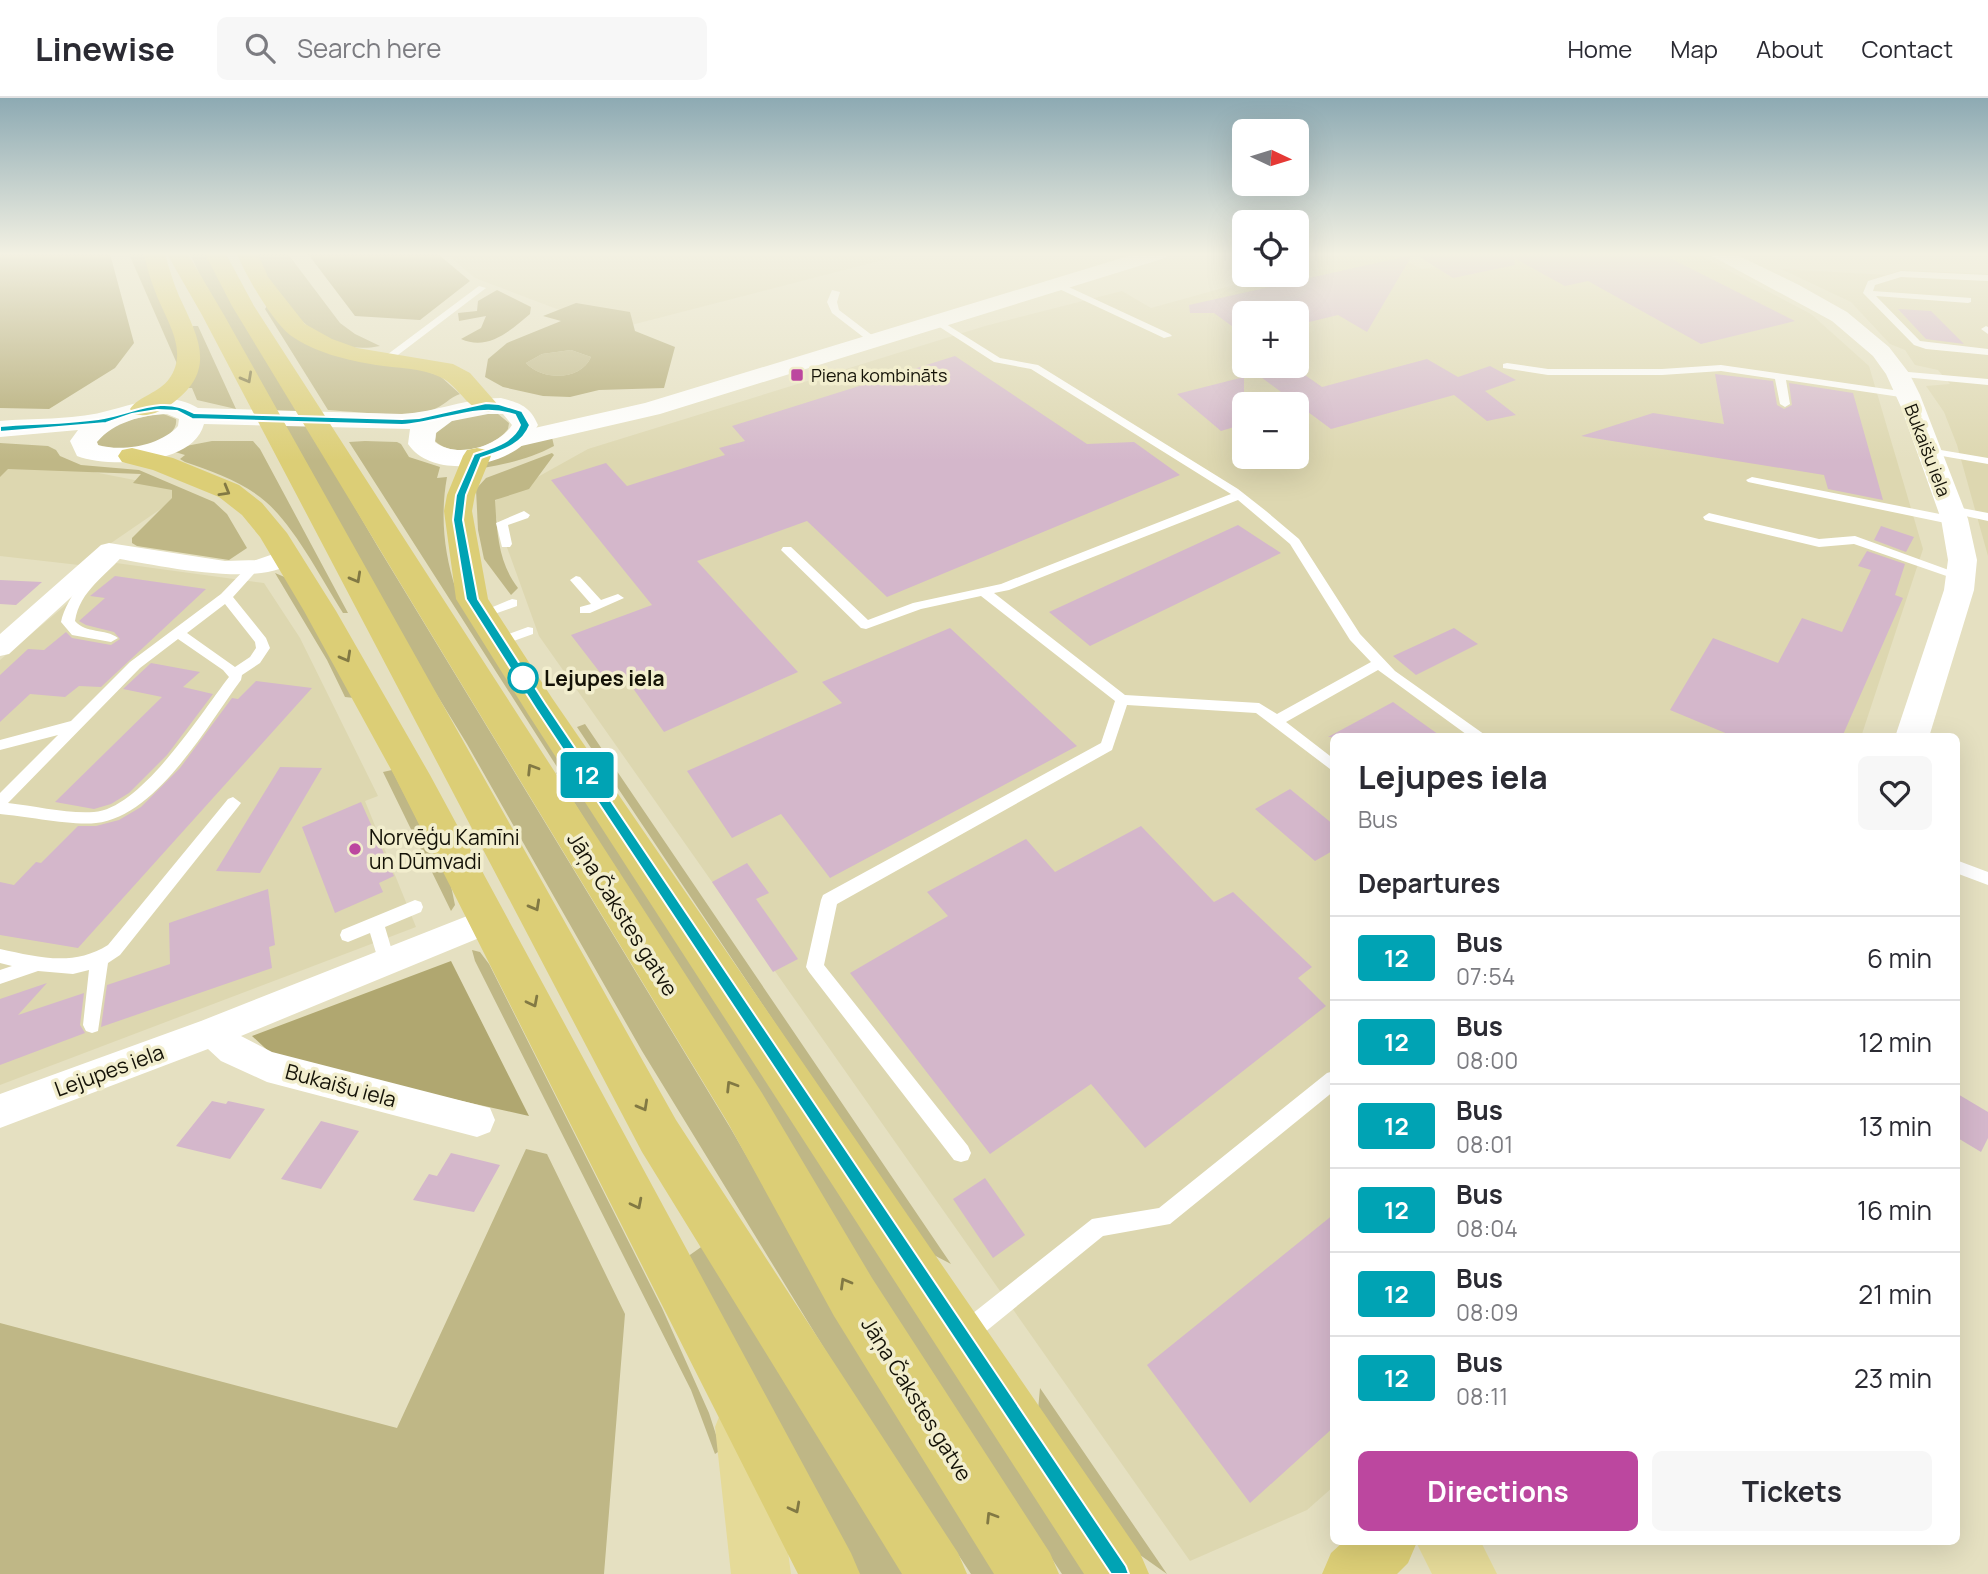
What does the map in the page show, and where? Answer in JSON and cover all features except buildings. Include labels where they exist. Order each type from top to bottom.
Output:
[{"type":"highway","points":[[143,409],[164,400],[176,390],[188,366],[190,349],[181,323]]},
{"type":"highway","points":[[217,323],[659,1136],[937,1574]]},
{"type":"highway","name":"Jāņa Čakstes gatve","points":[[253,323],[745,1108],[853,1297],[1029,1574]]},
{"type":"highway","points":[[293,323],[297,328],[336,349],[444,369],[461,378],[486,406]]},
{"type":"highway","points":[[132,456],[163,464],[229,491],[252,509],[272,533],[269,562],[320,611],[490,920],[830,1574]]},
{"type":"highway","points":[[477,456],[461,495],[458,520],[472,599],[506,623],[961,1337],[1119,1574]]},
{"type":"highway","points":[[1352,1574],[1384,1545]]},
{"type":"main road","points":[[338,426],[419,421],[486,406],[499,406],[518,426],[493,452],[477,456],[441,456],[425,449],[420,438],[423,430],[442,416]]},
{"type":"main road","points":[[0,429],[106,420],[143,409],[179,409],[187,426]]},
{"type":"main road","points":[[83,441],[106,420]]},
{"type":"main road","points":[[83,441],[86,450],[99,456],[132,456],[151,452],[187,426],[245,424],[338,426],[399,432],[420,438]]},
{"type":"main road","points":[[0,429],[83,441]]},
{"type":"main road","points":[[740,1404],[761,1574]]},
{"type":"main road","points":[[1448,1545],[1467,1574]]},
{"type":"street","points":[[518,426],[651,409],[935,323]]},
{"type":"street","name":"Bukaišu iela","points":[[1846,323],[1876,347],[1902,384],[1953,516],[1962,552],[1962,577],[1913,733]]},
{"type":"street","points":[[0,648],[114,551],[212,566],[269,562]]},
{"type":"street","name":"Lejupes iela","points":[[0,1111],[213,1032],[490,920]]},
{"type":"street","name":"Bukaišu iela","points":[[213,1032],[233,1050],[267,1066],[477,1120]]},
{"type":"lane","points":[[387,359],[435,323]]},
{"type":"lane","points":[[850,323],[874,341]]},
{"type":"lane","points":[[939,323],[997,360],[1034,368],[1240,495],[1295,542],[1355,637],[1390,674],[1475,733]]},
{"type":"lane","points":[[1139,323],[1167,336]]},
{"type":"lane","points":[[1897,323],[1917,343],[1926,346],[1988,352]]},
{"type":"lane","points":[[1507,366],[1558,372],[1662,372],[1712,368],[1780,376],[1902,384],[1988,382]]},
{"type":"lane","points":[[1780,376],[1785,404]]},
{"type":"lane","points":[[1929,451],[1988,461]]},
{"type":"lane","points":[[1752,480],[1953,516],[1988,517]]},
{"type":"lane","points":[[787,550],[866,625],[918,606],[1004,587],[1240,495]]},
{"type":"lane","points":[[506,544],[502,523],[524,515]]},
{"type":"lane","points":[[1709,517],[1819,543],[1855,540],[1962,577]]},
{"type":"lane","points":[[111,638],[77,632],[68,622],[68,613],[114,551]]},
{"type":"lane","points":[[0,802],[135,665],[269,562]]},
{"type":"lane","points":[[576,580],[599,605]]},
{"type":"lane","points":[[984,592],[1122,700],[1259,708],[1330,764]]},
{"type":"lane","points":[[226,597],[261,641],[263,648],[255,660],[235,673]]},
{"type":"lane","points":[[585,610],[618,598]]},
{"type":"lane","points":[[178,633],[235,673]]},
{"type":"lane","points":[[1276,721],[1380,663]]},
{"type":"lane","points":[[0,808],[94,818],[113,814],[133,803],[165,772],[234,682],[235,673]]},
{"type":"lane","points":[[961,1153],[815,967],[829,900],[1107,746],[1122,700]]},
{"type":"lane","points":[[0,745],[77,725]]},
{"type":"lane","points":[[0,956],[82,967],[99,961],[114,950],[233,803]]},
{"type":"lane","points":[[1960,868],[1988,879]]},
{"type":"lane","points":[[348,935],[415,907]]},
{"type":"lane","points":[[376,923],[386,961]]},
{"type":"lane","points":[[92,1025],[99,961]]},
{"type":"lane","points":[[0,977],[40,963]]},
{"type":"lane","points":[[961,1337],[1099,1226],[1163,1217],[1330,1082]]},
{"type":"shaded area","points":[[0,323],[129,323],[134,343],[115,368],[49,409],[0,408]]},
{"type":"shaded area","points":[[159,323],[172,323],[180,346],[178,366]]},
{"type":"shaded area","points":[[225,323],[247,323],[378,547],[731,1129],[876,1381],[999,1574],[971,1574],[849,1389],[642,1051],[467,744],[405,643]]},
{"type":"shaded area","points":[[274,323],[440,376],[460,394],[432,410],[408,414],[328,410]]},
{"type":"shaded area","points":[[304,323],[340,323],[380,346],[357,348],[337,344],[319,335]]},
{"type":"shaded area","points":[[483,323],[519,323],[489,341],[480,343],[461,339],[481,328]]},
{"type":"shaded area","points":[[556,323],[633,323],[635,331],[675,347],[664,388],[599,390],[570,397],[543,396],[503,387],[485,377],[488,359],[507,343]],"holes":[[[571,350],[591,357],[579,371],[561,376],[542,373],[526,363],[542,354]]]},
{"type":"shaded area","points":[[593,323],[640,323],[612,330]]},
{"type":"shaded area","points":[[997,323],[1232,323],[1232,378],[1309,378],[1309,323],[1821,323],[1869,366],[1923,549],[1862,733],[1330,733],[1330,1490],[1307,1510],[1190,1561],[539,636],[491,503],[588,449]]},
{"type":"shaded area","points":[[1870,323],[1988,323],[1988,556],[1957,445],[1944,412],[1926,386],[1950,384],[1938,370],[1915,365],[1905,350],[1890,344]]},
{"type":"shaded area","points":[[193,326],[198,326],[236,409],[197,400],[192,388],[186,388]]},
{"type":"shaded area","points":[[571,350],[591,357],[579,371],[570,374],[561,376],[542,373],[526,363],[542,354]]},
{"type":"shaded area","points":[[488,412],[498,414],[509,423],[502,436],[484,446],[452,449],[435,441],[437,429],[443,423]]},
{"type":"shaded area","points":[[161,413],[176,419],[172,432],[159,441],[128,449],[99,446],[96,441],[112,424]]},
{"type":"shaded area","points":[[551,433],[554,446],[519,460],[483,468],[481,462]]},
{"type":"shaded area","points":[[212,441],[253,441],[260,449],[348,613],[343,613],[298,539],[266,502],[238,483],[185,462],[180,459],[185,455],[175,452],[186,446]]},
{"type":"shaded area","points":[[349,442],[397,442],[409,457],[440,467],[437,478],[447,477],[444,534],[456,590],[1089,1574],[1062,1574],[879,1297],[556,773],[559,770]]},
{"type":"shaded area","points":[[0,443],[48,446],[60,456],[81,465],[139,470],[214,502],[227,514],[247,548],[229,560],[137,546],[132,543],[132,538],[172,498],[172,490],[133,483],[141,474],[8,469],[0,477]]},
{"type":"shaded area","points":[[0,448],[63,466],[170,487],[184,493],[79,565],[0,556]]},
{"type":"shaded area","points":[[552,453],[554,455],[529,489],[495,500],[502,557],[518,588],[511,595],[484,559],[478,530],[476,489],[486,478]]},
{"type":"shaded area","points":[[116,563],[264,583],[300,638],[378,796],[365,801],[416,927],[0,1085],[0,660]]},
{"type":"shaded area","points":[[275,573],[287,578],[354,698],[345,697],[327,660]]},
{"type":"shaded area","points":[[585,724],[951,1264],[928,1252],[577,727]]},
{"type":"shaded area","points":[[392,770],[451,886],[455,905],[451,911],[383,772]]},
{"type":"shaded area","points":[[472,950],[480,952],[489,964],[662,1308],[709,1413],[721,1450],[715,1454],[691,1390],[475,961]]},
{"type":"shaded area","points":[[451,961],[529,1116],[278,1060],[252,1036]]},
{"type":"shaded area","points":[[526,1149],[547,1154],[625,1314],[604,1574],[0,1574],[0,1323],[397,1428]]},
{"type":"shaded area","points":[[704,1245],[906,1574],[859,1574],[687,1257]]},
{"type":"shaded area","points":[[1040,1388],[1167,1574],[1133,1550],[1038,1410]]},
{"type":"bus line","name":"12","points":[[0,429],[106,420],[157,407],[179,409],[192,416],[402,422],[419,421],[471,407],[499,406],[519,413],[524,419],[523,432],[506,446],[477,456],[461,495],[458,520],[472,599],[540,706],[1119,1574]]},
{"type":"place","name":"Piena kombināts","points":[[797,375]]},
{"type":"place","name":"Lejupes iela","points":[[523,678]]},
{"type":"place","name":"Norvēģu Kamīni un Dūmvadi","points":[[355,849]]}]
